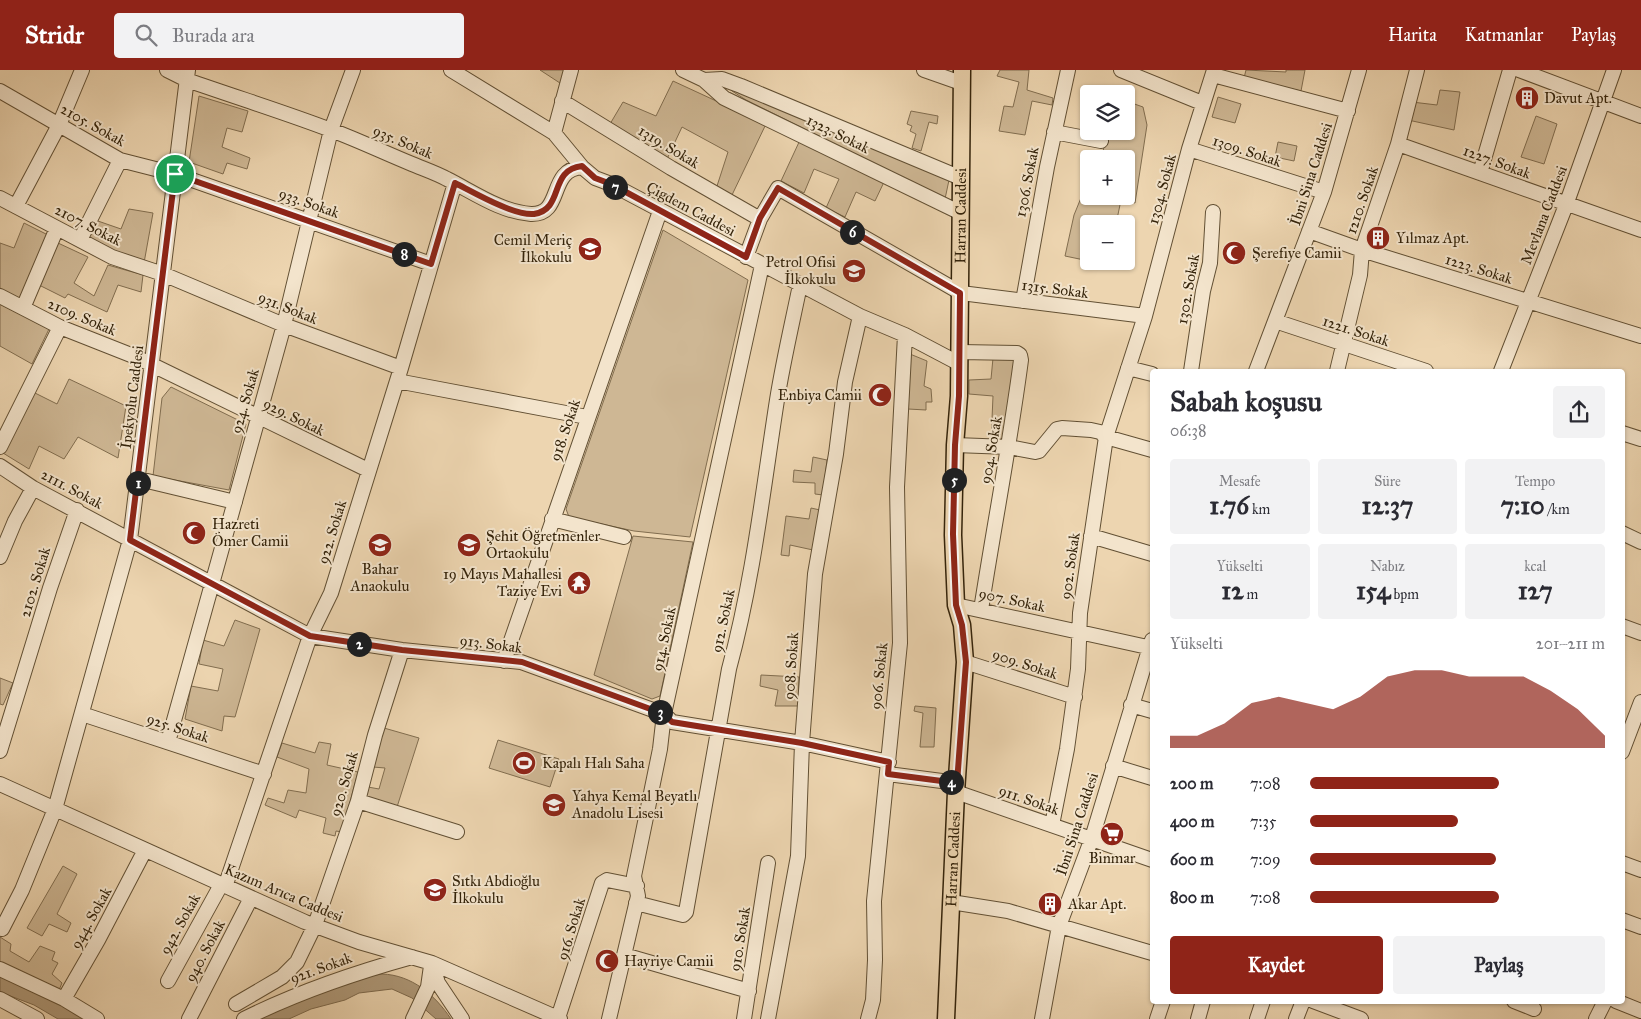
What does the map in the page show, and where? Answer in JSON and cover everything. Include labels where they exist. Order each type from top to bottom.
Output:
[{"type":"main road","name":"Harran Caddesi","points":[[946,1019],[957,788],[966,662],[962,625],[956,605],[953,534],[955,445],[960,358],[962,77]]},
{"type":"street","points":[[16,206],[59,125],[82,70]]},
{"type":"street","name":"935. Sokak","points":[[167,70],[188,75],[331,130],[455,183],[489,201],[532,214],[545,210],[555,197],[560,179],[565,172],[574,167],[582,166]]},
{"type":"street","name":"924. Sokak","points":[[168,742],[214,584],[257,417],[284,325],[331,130],[353,70]]},
{"type":"street","name":"Çigdem Caddesi","points":[[451,70],[554,134],[595,178],[860,316],[960,358]]},
{"type":"street","points":[[554,134],[571,70]]},
{"type":"street","name":"1323. Sokak","points":[[683,70],[704,80],[724,98],[961,213]]},
{"type":"street","points":[[924,70],[962,77]]},
{"type":"street","name":"1306. Sokak","points":[[1023,302],[1054,132],[1068,70]]},
{"type":"street","points":[[1120,70],[1202,103]]},
{"type":"street","name":"İbni Sina Caddesi","points":[[1257,369],[1324,192],[1359,70]]},
{"type":"street","name":"1210. Sokak","points":[[1338,369],[1360,275],[1362,250],[1398,144],[1416,70]]},
{"type":"street","points":[[1480,173],[1510,70]]},
{"type":"street","points":[[1519,70],[1641,116]]},
{"type":"street","name":"Mevlana Caddesi","points":[[1502,369],[1566,205],[1614,70]]},
{"type":"street","points":[[1214,72],[1348,110]]},
{"type":"street","name":"1304. Sokak","points":[[1145,316],[1202,103],[1214,72]]},
{"type":"street","name":"İpekyolu Caddesi","points":[[2,929],[22,890],[55,809],[130,540],[188,75]]},
{"type":"street","name":"1323. Sokak","points":[[704,80],[722,79],[741,86],[961,178]]},
{"type":"street","name":"2105. Sokak","points":[[0,91],[120,160],[175,174]]},
{"type":"street","name":"1319. Sokak","points":[[562,101],[671,168],[760,218]]},
{"type":"street","points":[[1054,132],[1101,141]]},
{"type":"street","name":"1227. Sokak","points":[[1398,144],[1641,230]]},
{"type":"street","name":"1309. Sokak","points":[[1190,149],[1324,192]]},
{"type":"street","points":[[80,240],[120,160]]},
{"type":"street","name":"933. Sokak","points":[[175,174],[431,264]]},
{"type":"street","name":"922. Sokak","points":[[224,884],[264,774],[310,636],[330,593],[399,374],[455,183]]},
{"type":"street","points":[[746,257],[760,218],[778,188],[960,293]]},
{"type":"street","name":"2107. Sokak","points":[[0,198],[112,257],[163,274]]},
{"type":"street","name":"918. Sokak","points":[[504,661],[660,211]]},
{"type":"street","name":"1302. Sokak","points":[[1191,369],[1203,291],[1210,263],[1214,212]]},
{"type":"street","points":[[23,308],[58,228]]},
{"type":"street","name":"1223. Sokak","points":[[1309,231],[1362,250],[1641,336]]},
{"type":"street","name":"914. Sokak","points":[[609,1019],[636,903],[637,886],[634,876],[660,749],[664,714],[762,265]]},
{"type":"street","name":"931. Sokak","points":[[163,274],[399,374],[588,416]]},
{"type":"street","name":"912. Sokak","points":[[636,903],[672,913],[683,914],[686,912],[761,515],[777,399],[800,285]]},
{"type":"street","name":"1315. Sokak","points":[[960,293],[1145,316]]},
{"type":"street","name":"2109. Sokak","points":[[0,296],[60,327],[136,357],[153,366]]},
{"type":"street","name":"908. Sokak","points":[[768,1019],[798,856],[802,743],[815,574],[836,454],[845,382],[860,316]]},
{"type":"street","name":"902. Sokak","points":[[1052,825],[1068,749],[1081,632],[1080,613],[1106,437],[1145,316]]},
{"type":"street","name":"1221. Sokak","points":[[1275,321],[1420,369]]},
{"type":"street","points":[[0,448],[60,327]]},
{"type":"street","name":"906. Sokak","points":[[868,1019],[873,1000],[874,901],[888,768],[892,707],[900,643],[897,487],[905,335]]},
{"type":"street","name":"904. Sokak","points":[[960,358],[1017,353],[1020,355],[1009,447],[994,524],[981,610]]},
{"type":"street","name":"929. Sokak","points":[[153,366],[368,470]]},
{"type":"street","points":[[1128,368],[1150,374]]},
{"type":"street","points":[[955,445],[1009,447],[1035,452],[1039,451],[1057,429],[1062,428],[1100,432],[1106,437],[1150,449]]},
{"type":"street","points":[[1625,434],[1641,439]]},
{"type":"street","name":"2111. Sokak","points":[[0,466],[33,488],[130,540]]},
{"type":"street","points":[[139,479],[235,502]]},
{"type":"street","points":[[0,557],[15,521],[33,488]]},
{"type":"street","name":"2102. Sokak","points":[[0,751],[53,579],[77,510]]},
{"type":"street","points":[[552,519],[624,537]]},
{"type":"street","points":[[1625,534],[1641,542]]},
{"type":"street","points":[[1091,536],[1150,553]]},
{"type":"street","name":"913. Sokak","points":[[130,540],[310,636],[402,650],[522,662],[664,714],[672,722],[802,743],[957,788]]},
{"type":"street","name":"907. Sokak","points":[[956,605],[1150,645]]},
{"type":"street","points":[[1625,627],[1641,633]]},
{"type":"street","name":"920. Sokak","points":[[236,1004],[282,977],[297,962],[315,925],[358,801],[374,735],[402,650]]},
{"type":"street","name":"İbni Sina Caddesi","points":[[1042,1019],[1059,926],[1092,838],[1131,705],[1150,651]]},
{"type":"street","name":"909. Sokak","points":[[966,662],[1075,697]]},
{"type":"street","points":[[1625,743],[1641,702]]},
{"type":"street","points":[[1131,705],[1150,710]]},
{"type":"street","name":"925. Sokak","points":[[82,714],[264,774]]},
{"type":"street","points":[[1114,766],[1150,777]]},
{"type":"street","name":"Kazım Arıca Caddesi","points":[[0,784],[224,884],[251,898],[315,925],[359,942],[432,963],[559,1019]]},
{"type":"street","name":"911. Sokak","points":[[957,788],[1052,825],[1150,859]]},
{"type":"street","points":[[358,801],[457,832]]},
{"type":"street","name":"944. Sokak","points":[[64,999],[98,940],[145,850]]},
{"type":"street","name":"910. Sokak","points":[[744,1019],[768,863]]},
{"type":"street","points":[[1625,864],[1641,870]]},
{"type":"street","name":"916. Sokak","points":[[559,1019],[602,883],[607,880],[637,886]]},
{"type":"street","name":"942. Sokak","points":[[168,981],[224,884]]},
{"type":"street","name":"940. Sokak","points":[[189,1019],[251,898]]},
{"type":"street","points":[[952,902],[1008,911],[1150,952]]},
{"type":"street","points":[[1625,921],[1641,927]]},
{"type":"street","points":[[624,955],[748,990]]},
{"type":"street","name":"921. Sokak","points":[[244,1019],[276,1003],[361,971],[412,957]]},
{"type":"street","points":[[414,1017],[428,987],[432,963]]},
{"type":"street","points":[[432,963],[438,983],[462,1019]]},
{"type":"street","points":[[0,968],[64,999],[97,1019]]},
{"type":"street","points":[[0,999],[37,1019]]},
{"type":"street","points":[[1157,1019],[1162,1004]]},
{"type":"street","points":[[1198,1019],[1202,1004]]},
{"type":"street","points":[[1257,1019],[1263,1004]]},
{"type":"street","points":[[1296,1019],[1302,1004]]},
{"type":"street","points":[[1321,1004],[1361,1019]]},
{"type":"street","points":[[1520,1004],[1533,1010]]},
{"type":"street","points":[[1596,1019],[1604,1004]]},
{"type":"street","points":[[1625,1004],[1640,1008]]},
{"type":"shaded area","points":[[540,70],[567,70],[563,85]]},
{"type":"shaded area","points":[[1000,70],[1029,70],[1027,90],[1053,98],[1052,105],[1032,101],[1025,135],[999,131],[1004,106],[1013,107],[1019,82],[997,76]]},
{"type":"shaded area","points":[[1246,70],[1286,72],[1286,70],[1305,70],[1301,91],[1244,78]]},
{"type":"shaded area","points":[[673,81],[766,124],[732,195],[717,186],[728,152],[682,127],[667,159],[610,124],[623,102],[656,116]]},
{"type":"shaded area","points":[[734,88],[949,180],[945,199],[746,100],[732,91]]},
{"type":"shaded area","points":[[1440,90],[1460,92],[1454,130],[1408,120],[1412,102],[1437,105]]},
{"type":"shaded area","points":[[199,96],[248,111],[242,132],[227,128],[222,147],[250,158],[247,169],[227,163],[223,174],[189,162]]},
{"type":"shaded area","points":[[1218,97],[1241,104],[1235,123],[1212,117]]},
{"type":"shaded area","points":[[1135,104],[1143,107],[1147,125],[1135,203],[1135,150],[1103,150],[1106,140],[1135,140]]},
{"type":"shaded area","points":[[911,111],[938,116],[937,124],[929,122],[921,151],[912,148],[916,134],[910,131],[912,126],[907,124]]},
{"type":"shaded area","points":[[1536,116],[1557,124],[1544,164],[1521,157]]},
{"type":"shaded area","points":[[800,140],[884,182],[875,201],[856,192],[845,217],[826,208],[839,179],[814,169],[804,193],[781,181]]},
{"type":"shaded area","points":[[1278,142],[1297,146],[1294,161],[1275,157]]},
{"type":"shaded area","points":[[1080,200],[1080,205],[1120,205],[1118,215],[1080,215],[1080,259],[1065,256],[1074,215]]},
{"type":"shaded area","points":[[129,209],[153,213],[144,263],[140,263],[85,236],[95,220],[121,229]]},
{"type":"shaded area","points":[[24,223],[50,236],[19,300],[0,288],[0,243],[14,248]]},
{"type":"shaded area","points":[[663,230],[748,280],[690,537],[634,531],[569,517],[566,509]]},
{"type":"shaded area","points":[[58,243],[88,257],[74,283],[94,296],[108,265],[143,275],[141,292],[118,285],[107,312],[68,294],[65,298],[39,285]]},
{"type":"shaded area","points":[[0,304],[49,329],[32,364],[0,346]]},
{"type":"shaded area","points":[[910,354],[927,361],[924,386],[931,389],[932,402],[926,402],[926,410],[908,409]]},
{"type":"shaded area","points":[[993,358],[1018,359],[1007,442],[991,442],[993,396],[969,394],[969,380],[991,379]]},
{"type":"shaded area","points":[[69,379],[126,406],[118,458],[78,437],[64,459],[39,446],[29,469],[3,453],[33,392],[57,404]]},
{"type":"shaded area","points":[[171,387],[246,424],[229,490],[153,476],[162,398]]},
{"type":"shaded area","points":[[813,457],[827,460],[823,495],[815,494],[815,483],[793,482],[794,470],[811,472]]},
{"type":"shaded area","points":[[811,508],[820,510],[813,550],[790,545],[789,556],[781,555],[786,516],[809,519]]},
{"type":"shaded area","points":[[633,536],[693,542],[660,696],[652,699],[594,675]]},
{"type":"shaded area","points":[[235,620],[260,629],[235,717],[224,716],[222,731],[185,719],[191,686],[218,691],[223,669],[199,664],[203,640],[224,646]]},
{"type":"shaded area","points":[[761,675],[799,677],[798,706],[775,706],[778,690],[760,686]]},
{"type":"shaded area","points":[[0,678],[13,683],[3,705],[0,704]]},
{"type":"shaded area","points":[[915,706],[936,708],[934,747],[920,747],[923,713],[914,711]]},
{"type":"shaded area","points":[[384,728],[419,738],[397,807],[365,801],[368,787],[379,789],[385,768],[373,767]]},
{"type":"shaded area","name":"Kapalı Halı Saha","points":[[498,740],[559,759],[550,787],[489,768]]},
{"type":"shaded area","points":[[319,742],[331,744],[327,765],[358,772],[342,832],[336,831],[335,836],[323,833],[326,818],[299,810],[296,818],[265,805],[268,798],[284,803],[288,790],[306,793],[309,769],[277,757],[282,743],[315,753]]},
{"type":"shaded area","points":[[63,866],[77,874],[57,914],[71,923],[67,932],[49,924],[42,936],[27,928]]},
{"type":"shaded area","points":[[0,937],[11,944],[10,951],[29,962],[40,946],[55,952],[52,960],[58,963],[52,974],[62,983],[59,990],[0,963]]},
{"type":"shaded area","points":[[393,975],[413,982],[430,994],[451,1019],[436,1019],[412,998],[392,989],[359,993],[345,1000],[311,1009],[289,1019],[258,1019],[287,1005],[369,976]]},
{"type":"shaded area","points":[[0,977],[54,1000],[86,1019],[58,1019],[34,1005],[0,992]]},
{"type":"place","name":"Davut Apt.","points":[[1527,98]]},
{"type":"place","name":"Yılmaz Apt.","points":[[1378,238]]},
{"type":"place","name":"Cemil Meriç İlkokulu","points":[[590,249]]},
{"type":"place","name":"Şerefiye Camii","points":[[1234,253]]},
{"type":"place","name":"Petrol Ofisi İlkokulu","points":[[854,271]]},
{"type":"place","name":"Enbiya Camii","points":[[880,395]]},
{"type":"place","name":"Hazreti Ömer Camii","points":[[194,533]]},
{"type":"place","name":"Bahar Anaokulu","points":[[380,545]]},
{"type":"place","name":"Şehit Öğretmenler Ortaokulu","points":[[469,545]]},
{"type":"place","name":"19 Mayıs Mahallesi Taziye Evi","points":[[579,583]]},
{"type":"place","name":"Kapalı Halı Saha","points":[[524,763]]},
{"type":"place","name":"Yahya Kemal Beyatlı Anadolu Lisesi","points":[[554,805]]},
{"type":"place","name":"Binmar","points":[[1112,834]]},
{"type":"place","name":"Sıtkı Abdioğlu İlkokulu","points":[[435,890]]},
{"type":"place","name":"Akar Apt.","points":[[1050,904]]},
{"type":"place","name":"Hayriye Camii","points":[[607,961]]},
{"type":"route","points":[[582,166],[595,178],[611,184],[746,257],[760,218],[778,188],[960,293],[959,396],[955,445],[953,534],[956,605],[962,625],[966,662],[957,783],[888,774],[889,762],[802,743],[672,722],[664,714],[522,662],[402,650],[310,636],[130,540],[153,366],[175,174],[431,264],[455,183],[489,201],[512,210],[532,214],[545,210],[555,197],[560,179],[565,172],[574,167],[582,166]]}]
